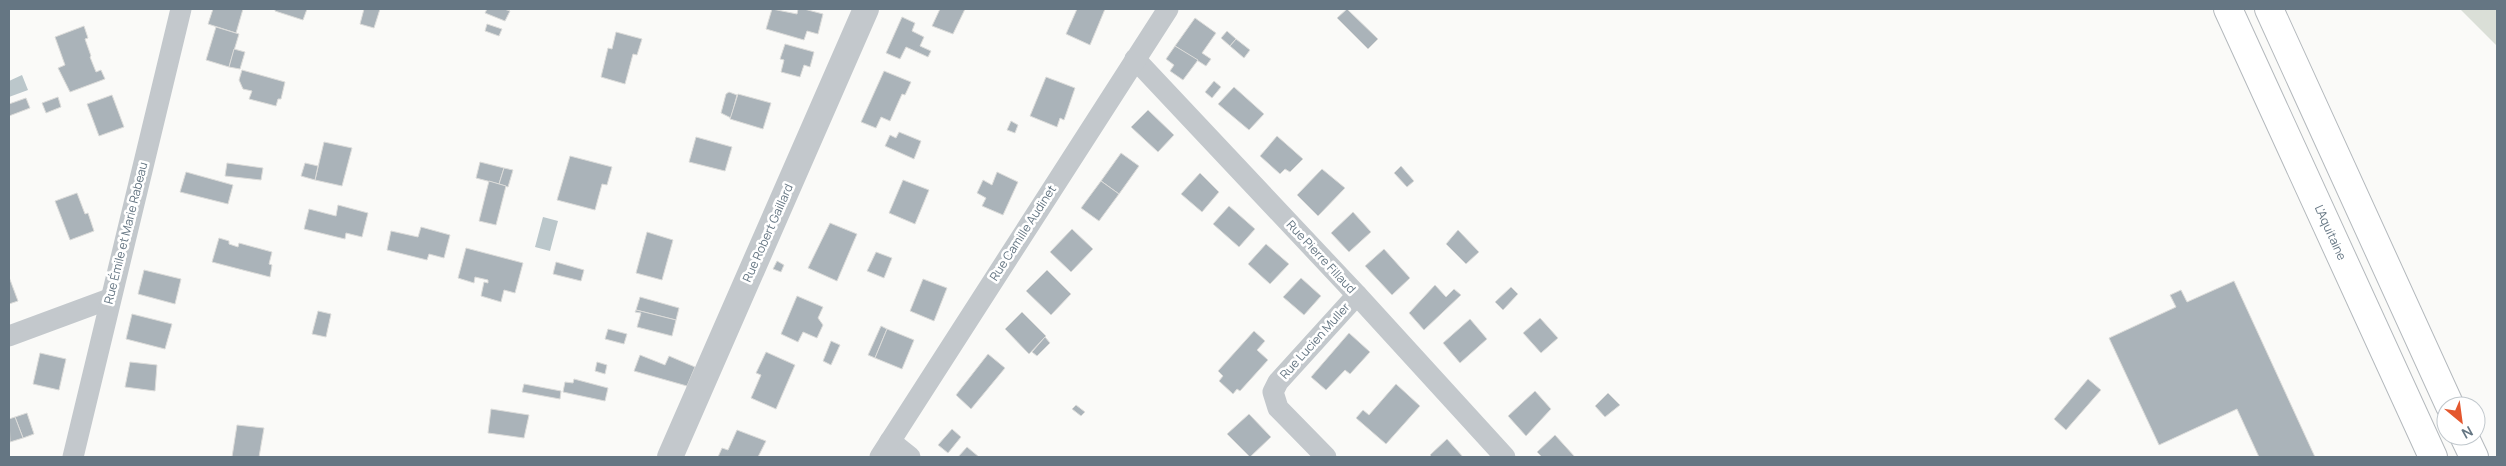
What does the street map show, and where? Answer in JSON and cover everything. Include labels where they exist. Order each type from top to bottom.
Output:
[{"type":"highway","name":"L'Aquitaine","points":[[2228,9],[2433,457]]},
{"type":"highway","points":[[2269,9],[2445,396]]},
{"type":"street","name":"Rue Émile et Marie Rabeau","points":[[73,457],[109,300],[181,9]]},
{"type":"street","name":"Rue Robert Gaillard","points":[[670,457],[866,9]]},
{"type":"street","name":"Rue Camille Audinet","points":[[885,449],[1168,9]]},
{"type":"street","name":"Rue Pierre Fillaud","points":[[1135,59],[1357,295],[1505,457]]},
{"type":"street","name":"Rue Lucien Muller","points":[[1326,457],[1278,408],[1273,392],[1278,382],[1357,295]]},
{"type":"street","points":[[9,336],[109,300]]},
{"type":"street","points":[[885,449],[910,457]]},
{"type":"shaded area","points":[[2460,9],[2497,9],[2497,46]]},
{"type":"shaded area","points":[[22,75],[28,90],[9,97],[9,81]]},
{"type":"shaded area","points":[[543,217],[558,221],[550,251],[535,247]]},
{"type":"building","points":[[213,9],[243,9],[236,33],[208,24]]},
{"type":"building","points":[[275,9],[307,9],[303,20],[275,11]]},
{"type":"building","points":[[364,9],[380,9],[374,28],[360,24]]},
{"type":"building","points":[[487,9],[510,11],[505,21],[485,13]]},
{"type":"building","points":[[772,9],[797,14],[798,9],[804,9],[823,14],[818,34],[807,31],[804,40],[766,29]]},
{"type":"building","points":[[940,9],[965,9],[953,34],[932,26]]},
{"type":"building","points":[[1077,9],[1105,9],[1090,45],[1066,34]]},
{"type":"building","points":[[1347,9],[1378,39],[1368,49],[1337,18]]},
{"type":"building","points":[[902,17],[915,23],[912,31],[924,37],[920,46],[931,51],[928,57],[906,47],[900,59],[886,53]]},
{"type":"building","points":[[1195,18],[1216,33],[1202,53],[1211,59],[1206,66],[1175,46]]},
{"type":"building","points":[[487,24],[502,29],[499,36],[485,31]]},
{"type":"building","points":[[84,26],[88,38],[85,39],[90,57],[96,72],[101,70],[105,79],[70,92],[58,68],[65,65],[55,37]]},
{"type":"building","points":[[216,27],[239,34],[229,67],[206,60]]},
{"type":"building","points":[[1227,31],[1236,39],[1230,46],[1221,38]]},
{"type":"building","points":[[616,32],[642,39],[637,55],[633,54],[625,84],[601,77],[608,48],[612,49]]},
{"type":"building","points":[[1236,39],[1250,50],[1244,58],[1230,46]]},
{"type":"building","points":[[785,44],[814,52],[810,67],[804,65],[800,77],[781,72],[784,60],[780,59]]},
{"type":"building","points":[[1175,46],[1198,60],[1183,80],[1170,71],[1174,65],[1166,59]]},
{"type":"building","points":[[234,49],[245,52],[240,69],[229,67]]},
{"type":"building","points":[[242,70],[285,82],[281,99],[278,99],[276,106],[249,99],[252,91],[243,89],[239,80]]},
{"type":"building","points":[[884,71],[911,82],[905,95],[902,94],[890,121],[881,117],[876,128],[861,122]]},
{"type":"building","points":[[1046,77],[1075,88],[1064,120],[1060,118],[1057,127],[1030,116]]},
{"type":"building","points":[[1214,81],[1221,87],[1212,98],[1205,92]]},
{"type":"building","points":[[1234,87],[1264,114],[1249,130],[1218,104]]},
{"type":"building","points":[[729,92],[737,95],[731,118],[721,113],[726,94]]},
{"type":"building","points":[[738,94],[771,103],[763,129],[730,119]]},
{"type":"building","points":[[112,95],[124,127],[99,136],[87,104]]},
{"type":"building","points":[[58,97],[61,107],[46,113],[42,103]]},
{"type":"building","points":[[26,98],[30,108],[9,116],[9,104]]},
{"type":"building","points":[[1148,110],[1174,135],[1158,152],[1131,127]]},
{"type":"building","points":[[1011,121],[1018,125],[1015,133],[1007,130]]},
{"type":"building","points":[[899,132],[921,141],[914,159],[885,146],[890,135],[896,138]]},
{"type":"building","points":[[1277,136],[1303,159],[1290,172],[1285,169],[1280,174],[1260,156]]},
{"type":"building","points":[[696,137],[732,147],[725,171],[689,162]]},
{"type":"building","points":[[324,142],[352,148],[342,186],[315,180]]},
{"type":"building","points":[[1121,153],[1139,166],[1119,194],[1101,181]]},
{"type":"building","points":[[570,156],[612,167],[607,185],[602,184],[595,210],[557,200]]},
{"type":"building","points":[[480,162],[504,168],[499,184],[476,178]]},
{"type":"building","points":[[227,163],[263,168],[261,180],[225,176]]},
{"type":"building","points":[[305,163],[318,166],[315,180],[301,176]]},
{"type":"building","points":[[1401,166],[1414,181],[1407,187],[1394,173]]},
{"type":"building","points":[[504,168],[513,170],[508,187],[499,184]]},
{"type":"building","points":[[1322,169],[1345,188],[1318,216],[1297,195]]},
{"type":"building","points":[[186,172],[233,185],[228,204],[180,192]]},
{"type":"building","points":[[997,172],[1018,182],[1003,215],[982,206],[986,198],[977,193],[983,180],[992,185]]},
{"type":"building","points":[[1200,173],[1219,192],[1202,212],[1181,194]]},
{"type":"building","points":[[903,180],[929,190],[915,224],[889,213]]},
{"type":"building","points":[[489,181],[506,186],[496,225],[479,221]]},
{"type":"building","points":[[1101,181],[1119,194],[1099,221],[1081,208]]},
{"type":"building","points":[[77,193],[85,214],[88,213],[94,231],[70,240],[55,201]]},
{"type":"building","points":[[338,205],[368,213],[362,237],[346,233],[345,239],[304,229],[309,209],[336,216]]},
{"type":"building","points":[[1229,206],[1255,229],[1239,247],[1213,224]]},
{"type":"building","points":[[1353,212],[1371,232],[1349,252],[1331,233]]},
{"type":"building","points":[[830,223],[857,234],[837,281],[808,268]]},
{"type":"building","points":[[421,227],[450,235],[444,258],[429,254],[427,260],[387,250],[391,231],[418,237]]},
{"type":"building","points":[[1072,229],[1093,249],[1071,272],[1050,252]]},
{"type":"building","points":[[1458,230],[1479,252],[1466,264],[1446,244]]},
{"type":"building","points":[[647,232],[673,240],[662,280],[636,273]]},
{"type":"building","points":[[219,238],[229,241],[229,244],[238,247],[239,243],[272,252],[269,264],[272,265],[270,277],[212,262]]},
{"type":"building","points":[[1266,244],[1289,264],[1270,284],[1248,264]]},
{"type":"building","points":[[466,248],[523,263],[515,293],[504,290],[501,302],[481,296],[484,282],[488,283],[488,280],[475,277],[474,283],[458,278]]},
{"type":"building","points":[[1384,249],[1410,278],[1392,295],[1365,266]]},
{"type":"building","points":[[876,252],[892,258],[884,278],[867,271]]},
{"type":"building","points":[[777,261],[784,265],[781,272],[773,269]]},
{"type":"building","points":[[556,262],[584,270],[581,281],[553,274]]},
{"type":"building","points":[[144,270],[181,279],[175,304],[138,294]]},
{"type":"building","points":[[1047,270],[1071,294],[1051,315],[1026,291]]},
{"type":"building","points":[[9,277],[18,301],[9,304]]},
{"type":"building","points":[[1301,278],[1321,296],[1304,315],[1283,297]]},
{"type":"building","points":[[923,279],[947,288],[934,321],[910,311]]},
{"type":"building","points":[[2234,281],[2315,457],[2259,457],[2237,409],[2159,445],[2109,338],[2176,307],[2170,295],[2181,290],[2187,302]]},
{"type":"building","points":[[1435,285],[1446,297],[1454,289],[1461,295],[1424,330],[1409,313]]},
{"type":"building","points":[[1511,287],[1518,294],[1503,310],[1495,302]]},
{"type":"building","points":[[797,296],[823,307],[818,318],[823,325],[817,338],[803,332],[798,342],[781,334]]},
{"type":"building","points":[[640,297],[679,308],[676,320],[636,310]]},
{"type":"building","points":[[636,310],[676,320],[672,336],[637,327],[641,313],[635,312]]},
{"type":"building","points":[[318,311],[331,314],[326,337],[312,334]]},
{"type":"building","points":[[1022,312],[1046,336],[1029,354],[1005,329]]},
{"type":"building","points":[[132,314],[172,324],[165,349],[126,339]]},
{"type":"building","points":[[1540,318],[1558,338],[1541,353],[1523,333]]},
{"type":"building","points":[[1470,319],[1487,339],[1460,363],[1443,343]]},
{"type":"building","points":[[881,326],[887,329],[875,358],[868,355]]},
{"type":"building","points":[[608,329],[627,334],[624,344],[605,339]]},
{"type":"building","points":[[887,329],[914,340],[902,369],[875,358]]},
{"type":"building","points":[[1254,331],[1265,341],[1257,350],[1268,360],[1240,391],[1237,389],[1233,394],[1219,381],[1223,376],[1218,371]]},
{"type":"building","points":[[1349,333],[1370,352],[1350,374],[1345,370],[1326,390],[1311,377]]},
{"type":"building","points":[[1045,337],[1050,343],[1037,356],[1032,352]]},
{"type":"building","points":[[831,341],[840,345],[831,365],[823,361]]},
{"type":"building","points":[[766,352],[795,365],[776,409],[751,398],[761,375],[756,373]]},
{"type":"building","points":[[40,353],[66,359],[59,390],[33,384]]},
{"type":"building","points":[[988,354],[1005,368],[971,409],[956,395]]},
{"type":"building","points":[[640,355],[665,365],[669,356],[695,367],[687,386],[634,371]]},
{"type":"building","points":[[130,362],[157,365],[155,391],[125,387]]},
{"type":"building","points":[[597,362],[607,365],[605,374],[595,371]]},
{"type":"building","points":[[574,379],[608,388],[605,401],[563,392],[565,382],[573,383]]},
{"type":"building","points":[[2088,379],[2101,390],[2066,430],[2054,419]]},
{"type":"building","points":[[524,384],[561,391],[560,399],[522,392]]},
{"type":"building","points":[[1396,384],[1420,406],[1386,444],[1356,418],[1363,410],[1369,415]]},
{"type":"building","points":[[1535,391],[1551,409],[1526,436],[1508,416]]},
{"type":"building","points":[[1608,393],[1620,405],[1605,417],[1595,406]]},
{"type":"building","points":[[1076,405],[1085,412],[1081,416],[1072,409]]},
{"type":"building","points":[[491,409],[529,415],[524,438],[488,433]]},
{"type":"building","points":[[27,413],[34,434],[23,438],[15,417]]},
{"type":"building","points":[[1249,414],[1271,437],[1250,457],[1227,434]]},
{"type":"building","points":[[15,417],[23,438],[10,442],[9,419]]},
{"type":"building","points":[[237,425],[264,428],[259,457],[232,457]]},
{"type":"building","points":[[952,429],[961,437],[948,453],[938,445]]},
{"type":"building","points":[[737,430],[766,441],[758,457],[718,457],[722,448],[728,450]]},
{"type":"building","points":[[1555,435],[1575,457],[1542,457],[1537,452]]},
{"type":"building","points":[[1447,439],[1463,457],[1432,457],[1430,455]]},
{"type":"building","points":[[967,447],[979,457],[958,457]]}]
